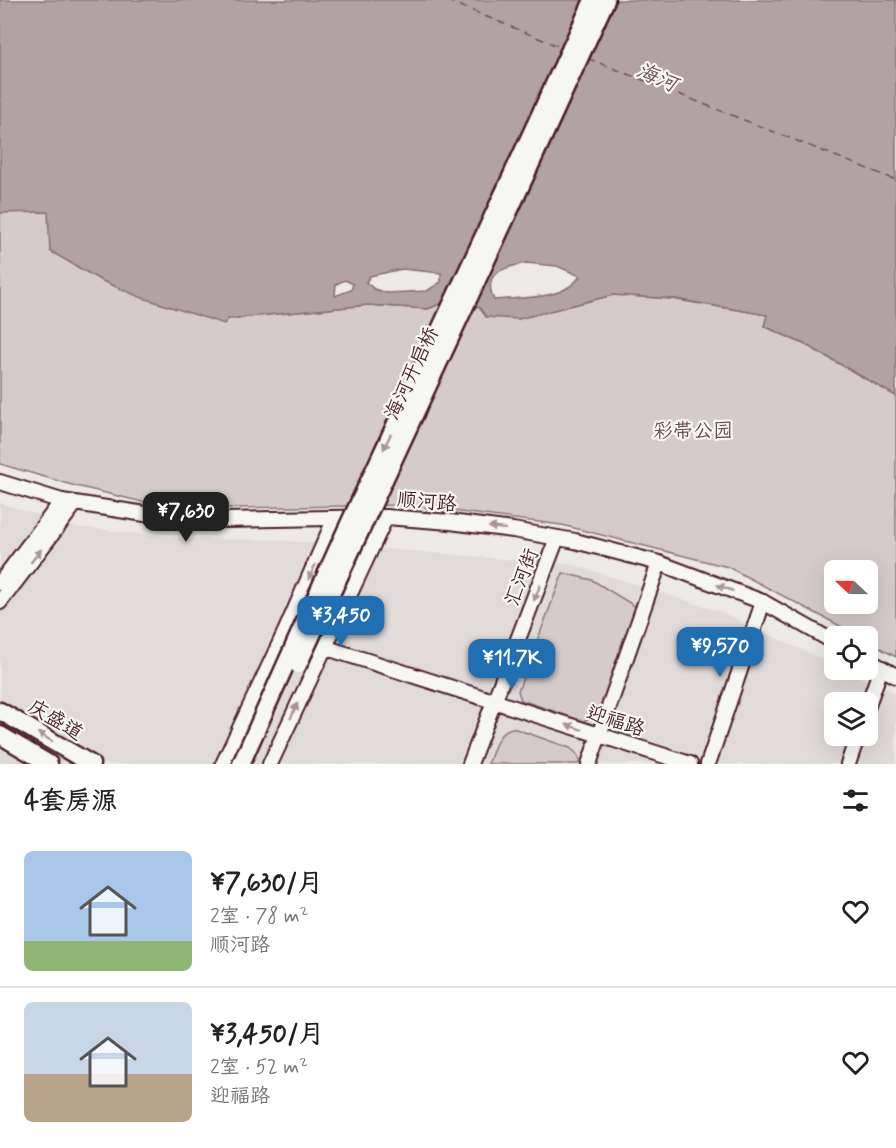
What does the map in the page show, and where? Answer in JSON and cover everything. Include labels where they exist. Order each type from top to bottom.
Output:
[{"type":"main road","name":"海河开启桥","points":[[241,764],[337,550],[593,0]]},
{"type":"main road","name":"海河开启桥","points":[[253,764],[606,0]]},
{"type":"main road","name":"庆盛道","points":[[0,711],[91,764]]},
{"type":"main road","points":[[0,735],[49,764]]},
{"type":"street","name":"顺河路","points":[[0,482],[66,506]]},
{"type":"street","name":"顺河路","points":[[0,489],[66,506],[145,514],[225,520],[333,523],[450,522],[557,538],[660,563],[763,602],[824,636]]},
{"type":"street","points":[[0,583],[66,506]]},
{"type":"street","points":[[0,602],[66,506]]},
{"type":"street","points":[[270,764],[384,521]]},
{"type":"street","points":[[223,764],[333,523]]},
{"type":"street","name":"汇河街","points":[[470,764],[557,538]]},
{"type":"street","points":[[589,764],[660,563]]},
{"type":"street","points":[[708,764],[763,602]]},
{"type":"street","name":"迎福路","points":[[324,647],[690,764]]},
{"type":"street","points":[[872,692],[880,668],[896,676]]},
{"type":"street","points":[[848,764],[854,746]]},
{"type":"shaded area","points":[[0,503],[74,527],[188,539],[276,540],[575,565],[721,612],[824,660],[824,680],[866,680],[896,694],[896,764],[0,764]]},
{"type":"green space","name":"彩带公园","points":[[0,160],[228,319],[368,305],[428,309],[442,303],[480,307],[518,319],[613,295],[671,299],[768,315],[764,326],[808,346],[896,396],[896,657],[878,647],[878,626],[840,626],[728,567],[562,525],[406,505],[172,509],[72,485],[0,464]]},
{"type":"green space","points":[[563,573],[592,580],[638,608],[603,704],[595,716],[583,721],[521,700],[518,691]]},
{"type":"green space","points":[[513,728],[570,748],[578,755],[579,764],[488,764],[503,732]]},
{"type":"water","name":"海河","points":[[0,0],[896,0],[896,396],[808,346],[764,326],[767,315],[676,299],[613,295],[518,319],[486,317],[479,307],[442,303],[428,309],[368,305],[228,319],[224,324],[140,297],[100,280],[50,251],[48,212],[0,213]],"holes":[[[526,263],[557,266],[580,276],[573,284],[553,294],[494,300],[491,291],[493,277],[503,269]],[[402,269],[441,273],[441,282],[427,291],[387,293],[374,289],[366,282],[370,276]],[[345,280],[353,284],[351,290],[335,296],[336,284]]]},
{"type":"ferry route","points":[[446,0],[563,48]]},
{"type":"ferry route","points":[[587,58],[896,180]]}]
